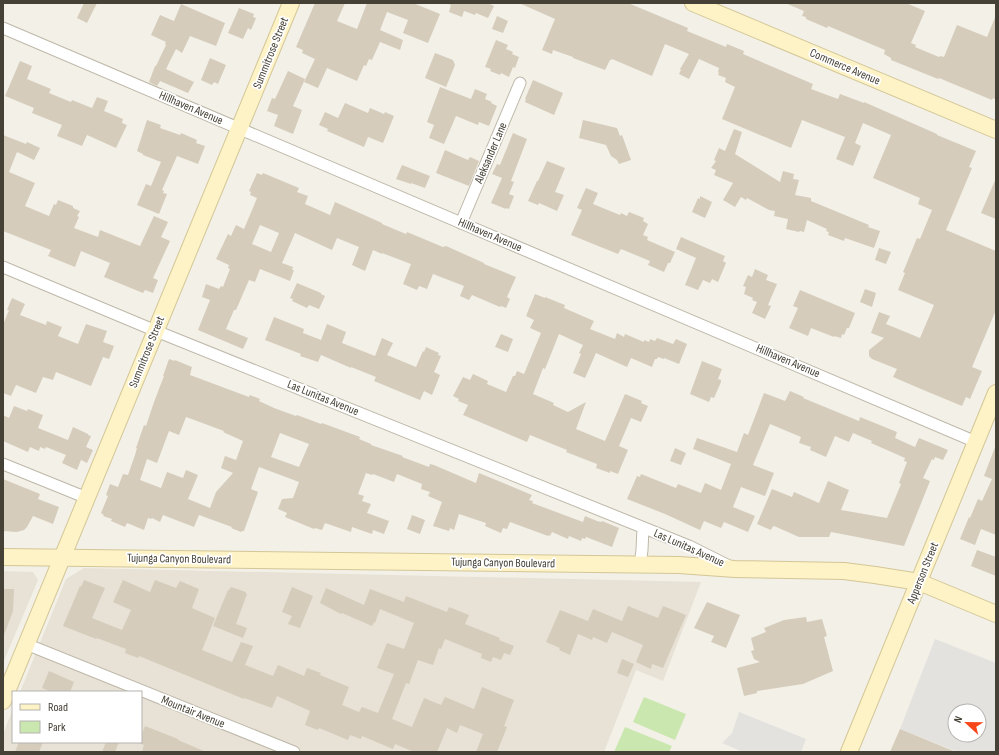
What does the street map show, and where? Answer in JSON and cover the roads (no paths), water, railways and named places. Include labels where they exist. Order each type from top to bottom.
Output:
[{"type":"street","name":"Summitrose Street","points":[[3,701],[291,3]]},
{"type":"street","name":"Commerce Avenue","points":[[693,3],[996,130]]},
{"type":"street","name":"Hillhaven Avenue","points":[[3,28],[976,442]]},
{"type":"street","name":"Aleksander Lane","points":[[461,223],[520,83]]},
{"type":"street","name":"Las Lunitas Avenue","points":[[3,267],[156,331],[690,546],[735,570]]},
{"type":"street","name":"Apperson Street","points":[[849,752],[996,393]]},
{"type":"street","points":[[3,464],[87,498]]},
{"type":"street","name":"Las Lunitas Avenue","points":[[640,565],[643,528]]},
{"type":"street","name":"Tujunga Canyon Boulevard","points":[[3,557],[679,565],[735,570],[844,571],[919,582],[996,614]]},
{"type":"street","name":"Mountair Avenue","points":[[26,644],[294,752]]}]
